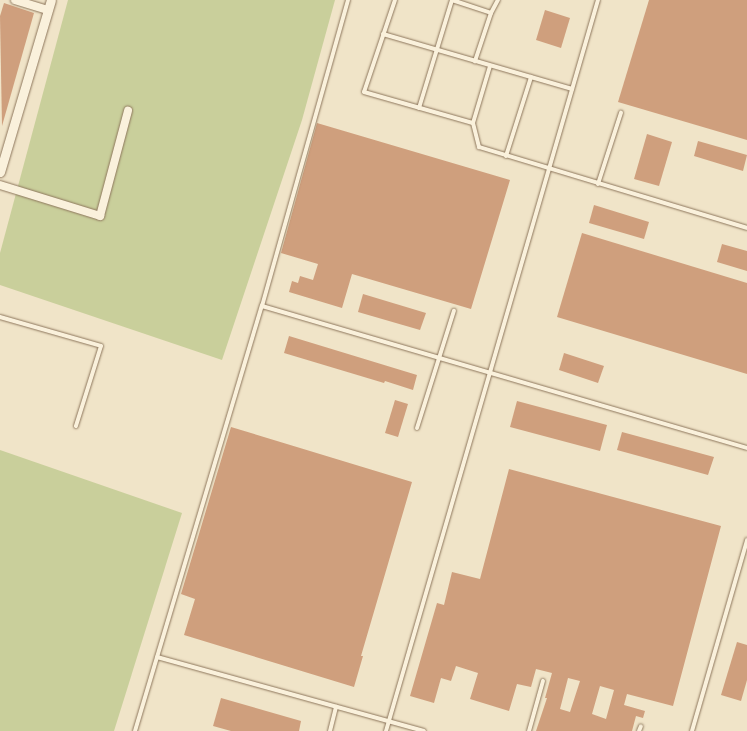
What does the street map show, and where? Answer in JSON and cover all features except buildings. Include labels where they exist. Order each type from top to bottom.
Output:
[{"type":"street","points":[[15,0],[48,10]]},
{"type":"street","points":[[0,169],[51,0]]},
{"type":"street","points":[[0,185],[100,216],[128,111]]},
{"type":"lane","points":[[135,731],[262,306],[348,0]]},
{"type":"lane","points":[[395,0],[364,92],[473,123]]},
{"type":"lane","points":[[419,108],[452,0],[491,13]]},
{"type":"lane","points":[[475,61],[491,13],[498,0]]},
{"type":"lane","points":[[386,731],[598,0]]},
{"type":"lane","points":[[383,34],[572,89]]},
{"type":"lane","points":[[490,66],[473,123],[479,147],[747,228]]},
{"type":"lane","points":[[506,156],[531,78]]},
{"type":"lane","points":[[598,184],[621,113]]},
{"type":"lane","points":[[262,306],[747,448]]},
{"type":"lane","points":[[417,428],[454,311]]},
{"type":"lane","points":[[0,317],[101,346],[76,426]]},
{"type":"lane","points":[[692,731],[747,540]]},
{"type":"lane","points":[[157,657],[424,731]]},
{"type":"lane","points":[[529,731],[543,681]]},
{"type":"lane","points":[[330,731],[336,707]]},
{"type":"green space","points":[[68,0],[335,0],[302,120],[222,360],[0,285],[0,253]]},
{"type":"green space","points":[[0,450],[182,513],[114,731],[0,731]]}]
